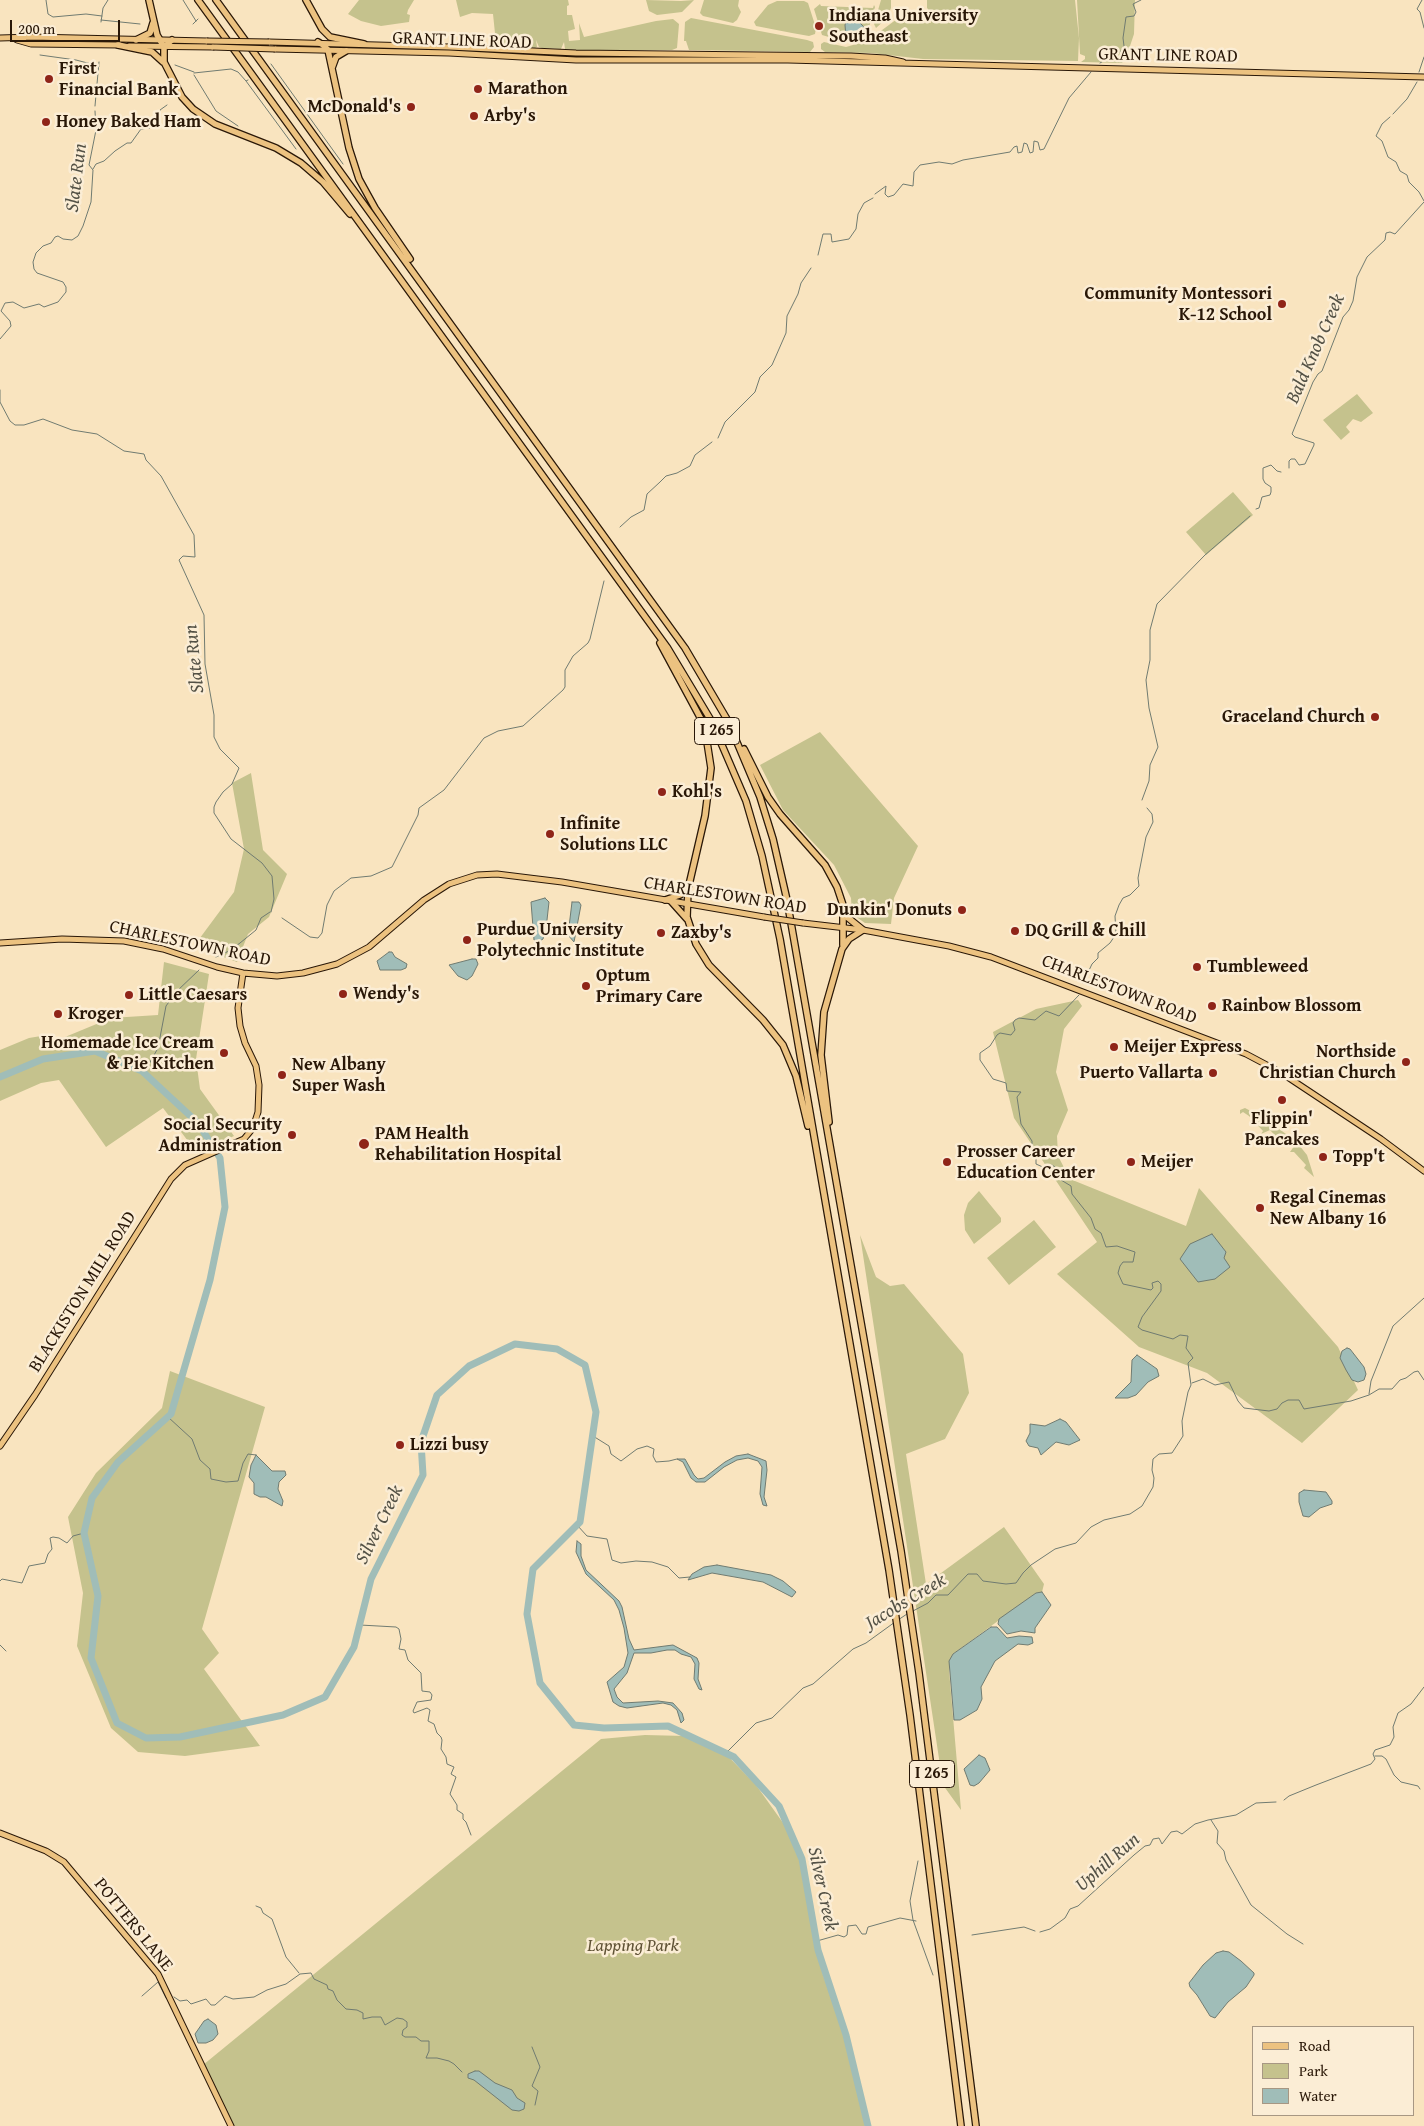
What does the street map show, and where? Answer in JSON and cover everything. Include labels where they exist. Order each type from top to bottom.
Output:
[{"type":"highway","points":[[136,40],[150,34],[152,28],[149,0]]},
{"type":"highway","name":"I 265","points":[[198,0],[676,660],[699,697],[725,748],[748,808],[762,856],[780,939],[895,1607],[961,2126]]},
{"type":"highway","name":"I 265","points":[[216,0],[685,648],[728,721],[760,797],[780,869],[913,1626],[976,2126]]},
{"type":"highway","points":[[306,0],[324,31],[334,39],[356,41],[364,44]]},
{"type":"highway","points":[[152,19],[164,47],[164,62]]},
{"type":"highway","points":[[324,31],[323,46],[332,68],[349,148],[357,174],[375,208],[418,272],[419,279]]},
{"type":"highway","points":[[164,47],[172,40]]},
{"type":"highway","points":[[118,45],[152,52],[160,57],[182,97],[193,109],[215,124],[276,148],[308,168],[324,182],[383,255]]},
{"type":"highway","points":[[332,68],[336,57],[346,51]]},
{"type":"highway","points":[[626,589],[675,668],[695,705],[705,730],[711,768],[710,791],[689,885],[688,921],[696,944],[709,965],[763,1020],[785,1050],[800,1087],[820,1172]]},
{"type":"highway","points":[[728,721],[774,806],[820,858],[830,872],[837,887],[847,917],[863,930],[849,939],[842,949]]},
{"type":"highway","points":[[688,921],[668,900],[680,895],[689,885]]},
{"type":"highway","points":[[840,1205],[821,1044],[824,1012],[842,949],[843,908]]},
{"type":"main road","name":"GRANT LINE ROAD","points":[[0,38],[269,42],[323,46],[346,51],[576,60],[748,60],[911,63],[1424,77]]},
{"type":"main road","name":"GRANT LINE ROAD","points":[[13,39],[31,44],[213,48],[275,49],[364,44],[576,53],[833,55],[885,58],[911,63]]},
{"type":"main road","name":"CHARLESTOWN ROAD","points":[[0,943],[78,939],[124,942],[163,949],[217,967],[243,973],[265,976],[288,975],[315,971],[337,964],[376,942],[440,888],[458,880],[477,875],[497,874],[516,875],[803,923],[863,930],[949,946],[991,957],[1246,1054],[1280,1072],[1381,1139],[1424,1171]]},
{"type":"main road","name":"BLACKISTON MILL ROAD","points":[[0,1446],[35,1395],[164,1189],[182,1168],[244,1139],[253,1128],[260,1092],[256,1066],[245,1044],[240,1026],[238,1008],[243,973]]},
{"type":"main road","name":"POTTERS LANE","points":[[0,1834],[46,1850],[64,1862],[158,1974],[232,2126]]},
{"type":"green space","points":[[359,0],[414,0],[407,14],[410,15],[409,22],[381,26],[361,21],[348,14]]},
{"type":"green space","points":[[456,0],[568,0],[567,15],[572,15],[575,29],[568,31],[569,41],[580,40],[579,23],[584,37],[673,19],[679,24],[677,48],[672,50],[571,50],[565,49],[564,42],[561,49],[542,48],[539,47],[536,40],[537,47],[535,48],[498,45],[496,43],[493,14],[472,13],[460,17]]},
{"type":"green space","points":[[646,0],[694,0],[682,12],[657,15],[649,11]]},
{"type":"green space","points":[[704,0],[739,0],[738,6],[741,12],[733,23],[703,16],[700,13]]},
{"type":"green space","points":[[881,0],[891,0],[891,8],[886,19],[876,28],[874,24]]},
{"type":"green space","points":[[927,0],[1075,0],[1079,38],[1078,61],[923,59],[871,53],[825,52],[821,49],[821,44],[824,42],[846,47],[860,43],[874,36],[897,19],[931,23]]},
{"type":"green space","points":[[1077,0],[1135,0],[1134,34],[1126,58],[1122,63],[1081,62],[1085,59],[1085,56],[1080,54]]},
{"type":"green space","points":[[777,1],[804,1],[808,3],[816,28],[815,34],[809,36],[756,26],[754,22],[768,5]]},
{"type":"green space","points":[[820,4],[821,6],[873,8],[874,5],[867,34],[846,42],[822,35],[814,9]]},
{"type":"green space","points":[[691,18],[807,40],[813,42],[814,47],[810,52],[689,50],[686,41],[684,41],[685,22]]},
{"type":"green space","points":[[1357,394],[1373,413],[1361,422],[1353,419],[1346,427],[1350,432],[1341,440],[1323,420]]},
{"type":"green space","points":[[1233,492],[1253,515],[1206,555],[1186,532]]},
{"type":"green space","points":[[820,732],[918,846],[894,898],[891,924],[865,923],[852,914],[851,898],[834,865],[783,810],[760,765]]},
{"type":"green space","points":[[251,773],[263,850],[287,874],[269,917],[248,934],[237,962],[194,946],[234,892],[244,849],[232,783]]},
{"type":"green space","points":[[164,962],[209,974],[196,1059],[200,1089],[234,1136],[197,1153],[163,1108],[106,1147],[59,1080],[41,1083],[0,1101],[0,1050],[29,1038],[41,1036],[53,1042],[111,1018],[158,1015]]},
{"type":"green space","points":[[1078,1000],[1082,1006],[1064,1029],[1056,1072],[1068,1110],[1057,1136],[1058,1156],[1070,1179],[1186,1226],[1199,1188],[1338,1347],[1358,1390],[1302,1443],[1207,1373],[1139,1347],[1057,1274],[1097,1242],[1014,1118],[993,1032],[1036,1009]]},
{"type":"green space","points":[[1245,1108],[1264,1118],[1286,1134],[1290,1138],[1289,1143],[1283,1144],[1270,1130],[1261,1134],[1263,1131],[1249,1116],[1243,1112],[1240,1114],[1240,1110]]},
{"type":"green space","points":[[1295,1145],[1299,1145],[1307,1155],[1314,1177],[1304,1168],[1306,1165],[1294,1152],[1290,1152]]},
{"type":"green space","points":[[979,1191],[1001,1218],[1001,1222],[974,1244],[965,1230],[964,1215],[968,1203]]},
{"type":"green space","points":[[1034,1220],[1056,1247],[1009,1285],[987,1258]]},
{"type":"green space","points":[[860,1235],[876,1277],[890,1286],[904,1284],[963,1354],[969,1393],[945,1439],[906,1454],[926,1584],[1004,1527],[1044,1584],[1042,1592],[1036,1593],[953,1654],[949,1670],[961,1810],[943,1785]]},
{"type":"green space","points":[[170,1371],[265,1407],[202,1629],[219,1653],[204,1669],[260,1746],[185,1756],[138,1752],[111,1728],[77,1646],[83,1593],[68,1517],[96,1473],[162,1408]]},
{"type":"green space","name":"Lapping Park","points":[[645,1735],[685,1736],[721,1749],[756,1785],[796,1841],[823,1975],[846,2041],[865,2126],[232,2126],[203,2065],[601,1739]]},
{"type":"water","points":[[847,18],[855,18],[864,27],[864,32],[850,39],[846,38],[845,25]]},
{"type":"water","points":[[545,898],[549,902],[546,929],[543,939],[537,943],[534,940],[531,902]]},
{"type":"water","points":[[572,902],[579,902],[581,905],[574,942],[568,935]]},
{"type":"water","points":[[389,952],[392,952],[395,957],[407,964],[406,968],[401,970],[380,970],[377,961]]},
{"type":"water","points":[[476,959],[478,964],[472,976],[467,980],[458,976],[449,965]]},
{"type":"water","points":[[1212,1234],[1226,1252],[1224,1258],[1230,1267],[1215,1279],[1198,1282],[1180,1259],[1190,1244]]},
{"type":"water","points":[[1347,1348],[1350,1349],[1364,1367],[1366,1374],[1364,1380],[1358,1382],[1352,1380],[1346,1370],[1340,1358],[1342,1351]]},
{"type":"water","points":[[1137,1355],[1157,1369],[1159,1376],[1148,1382],[1136,1395],[1128,1398],[1115,1398],[1131,1382],[1132,1360]]},
{"type":"water","points":[[1060,1419],[1066,1422],[1080,1440],[1069,1445],[1056,1442],[1041,1455],[1038,1448],[1029,1446],[1026,1441],[1030,1433],[1030,1424],[1045,1426]]},
{"type":"water","points":[[748,1454],[766,1461],[764,1497],[767,1506],[763,1505],[760,1494],[762,1467],[758,1461],[748,1458],[737,1460],[724,1467],[705,1482],[696,1482],[691,1478],[683,1462],[677,1459],[685,1459],[698,1479],[704,1478],[736,1456]]},
{"type":"water","points":[[256,1455],[272,1471],[285,1471],[286,1475],[279,1482],[278,1489],[283,1501],[282,1506],[266,1497],[254,1494],[254,1483],[249,1477],[251,1465]]},
{"type":"water","points":[[1304,1490],[1326,1492],[1332,1504],[1320,1508],[1309,1517],[1303,1516],[1299,1502],[1299,1493]]},
{"type":"water","points":[[577,1541],[581,1544],[581,1556],[586,1570],[619,1601],[629,1639],[634,1650],[673,1645],[697,1658],[699,1663],[698,1679],[702,1690],[699,1689],[694,1679],[695,1664],[691,1657],[675,1650],[634,1653],[627,1673],[614,1689],[617,1697],[623,1703],[658,1701],[673,1703],[682,1713],[684,1720],[681,1723],[677,1710],[671,1705],[663,1703],[627,1708],[613,1702],[607,1682],[624,1667],[628,1653],[624,1628],[614,1600],[586,1574],[576,1552]]},
{"type":"water","points":[[717,1565],[771,1575],[783,1581],[796,1592],[792,1597],[763,1582],[712,1573],[688,1580],[692,1574],[704,1567]]},
{"type":"water","points":[[1042,1592],[1051,1605],[1035,1628],[1035,1633],[1021,1631],[1007,1634],[998,1624],[999,1619],[1036,1593]]},
{"type":"water","points":[[991,1627],[997,1627],[1007,1638],[1019,1636],[1032,1637],[1033,1643],[1028,1645],[1018,1644],[995,1661],[981,1687],[982,1699],[977,1710],[960,1720],[954,1720],[949,1661],[953,1654]]},
{"type":"water","points":[[979,1755],[985,1758],[990,1770],[974,1786],[970,1785],[964,1769]]},
{"type":"water","points":[[1229,1952],[1241,1961],[1254,1975],[1246,1987],[1228,2002],[1215,2018],[1210,2016],[1189,1983],[1203,1965],[1216,1953]]},
{"type":"water","points":[[208,2019],[216,2025],[218,2034],[213,2040],[206,2043],[198,2043],[195,2034],[204,2021]]},
{"type":"water","points":[[479,2071],[495,2083],[512,2090],[517,2098],[525,2103],[524,2109],[519,2111],[512,2110],[474,2080],[468,2078],[468,2074]]},
{"type":"waterway","points":[[46,0],[48,14],[53,17],[86,14],[102,16]]},
{"type":"waterway","name":"Slate Run","points":[[101,22],[103,8],[108,0]]},
{"type":"waterway","points":[[183,0],[196,21]]},
{"type":"waterway","points":[[1100,63],[1121,51],[1124,46],[1123,38],[1126,17],[1134,16],[1136,12],[1133,4],[1141,0]]},
{"type":"waterway","points":[[1422,0],[1417,9],[1420,12],[1424,28]]},
{"type":"waterway","points":[[193,24],[198,19]]},
{"type":"waterway","points":[[101,20],[140,24]]},
{"type":"waterway","points":[[40,55],[76,60],[99,66]]},
{"type":"waterway","points":[[1419,72],[1424,57]]},
{"type":"waterway","name":"Slate Run","points":[[95,106],[99,62]]},
{"type":"waterway","points":[[271,64],[343,164]]},
{"type":"waterway","points":[[175,65],[194,72]]},
{"type":"waterway","points":[[194,73],[231,69],[238,72],[246,81],[248,80]]},
{"type":"waterway","points":[[875,194],[886,186],[885,194],[888,197],[894,195],[903,184],[913,186],[914,172],[920,165],[939,162],[952,164],[963,160],[1010,152],[1017,146],[1018,153],[1022,152],[1024,143],[1027,144],[1030,153],[1033,152],[1034,141],[1038,142],[1040,150],[1044,149],[1069,98],[1091,72]]},
{"type":"waterway","points":[[194,75],[216,111],[238,126]]},
{"type":"waterway","points":[[246,81],[296,149]]},
{"type":"waterway","points":[[1393,114],[1407,99],[1417,82]]},
{"type":"waterway","points":[[93,169],[96,164],[104,161],[127,143],[131,143],[141,129],[150,128],[159,116],[160,110],[167,105]]},
{"type":"waterway","name":"Slate Run","points":[[0,339],[11,326],[10,321],[1,311],[5,303],[13,302],[24,308],[39,304],[44,307],[58,302],[66,292],[63,282],[37,273],[33,262],[36,253],[43,246],[51,243],[55,237],[58,236],[63,239],[72,240],[78,236],[83,226],[91,202],[93,170],[89,165],[96,130],[95,111]]},
{"type":"waterway","points":[[1390,117],[1382,124],[1376,136],[1382,141],[1388,157],[1396,162],[1400,171],[1407,175],[1409,182],[1419,192],[1424,201]]},
{"type":"waterway","points":[[818,255],[823,234],[831,234],[832,242],[849,239],[856,229],[858,214],[864,203],[873,198]]},
{"type":"waterway","name":"Bald Knob Creek","points":[[1289,468],[1289,461],[1291,459],[1295,459],[1299,465],[1305,464],[1314,445],[1314,443],[1295,437],[1292,434],[1313,382],[1322,371],[1343,317],[1353,301],[1357,277],[1367,257],[1385,240],[1386,233],[1395,234],[1424,202]]},
{"type":"waterway","points":[[718,438],[725,422],[755,392],[760,377],[772,365],[786,333],[787,316],[798,294],[801,283],[811,268]]},
{"type":"waterway","name":"Slate Run","points":[[0,390],[0,402],[10,421],[15,425],[24,425],[43,419],[72,430],[97,434],[124,451],[144,454],[146,460],[161,476],[194,535],[195,557],[183,556],[179,560],[204,615],[205,664],[214,715],[214,737],[220,749],[239,768],[232,784],[216,802],[214,813],[231,839],[262,863],[272,876],[274,899],[271,912]]},
{"type":"waterway","points":[[620,527],[631,517],[644,510],[647,494],[666,476],[690,466],[695,455],[712,442]]},
{"type":"waterway","name":"Bald Knob Creek","points":[[1256,509],[1259,508],[1262,497],[1270,495],[1271,492],[1271,487],[1263,479],[1263,468],[1271,465],[1281,472]]},
{"type":"waterway","name":"Bald Knob Creek","points":[[1142,800],[1149,781],[1150,765],[1158,747],[1149,708],[1146,680],[1150,660],[1150,630],[1157,604],[1205,555],[1250,516]]},
{"type":"waterway","points":[[282,918],[310,937],[318,938],[322,933],[327,905],[334,891],[351,878],[371,876],[392,867],[418,815],[419,808],[444,790],[484,738],[498,731],[523,726],[563,690],[565,687],[565,670],[573,656],[590,639],[604,581]]},
{"type":"waterway","name":"Bald Knob Creek","points":[[1083,983],[1092,964],[1098,958],[1098,953],[1110,943],[1116,934],[1115,916],[1123,898],[1130,895],[1139,886],[1138,878],[1146,837],[1153,822],[1152,814],[1147,808]]},
{"type":"waterway","points":[[216,957],[229,951],[256,930],[261,918],[270,912]]},
{"type":"waterway","points":[[144,1073],[158,1048],[166,1006],[176,992],[199,970]]},
{"type":"waterway","name":"Bald Knob Creek","points":[[913,1611],[928,1603],[936,1595],[948,1595],[968,1574],[977,1574],[983,1581],[1006,1584],[1016,1583],[1031,1565],[1055,1549],[1076,1543],[1091,1527],[1104,1520],[1130,1514],[1142,1506],[1153,1487],[1153,1459],[1159,1454],[1172,1453],[1183,1436],[1182,1421],[1191,1385],[1188,1363],[1193,1358],[1186,1348],[1188,1336],[1180,1335],[1173,1339],[1142,1330],[1138,1327],[1142,1317],[1161,1291],[1161,1284],[1158,1281],[1152,1283],[1153,1288],[1151,1290],[1123,1284],[1118,1273],[1120,1266],[1123,1262],[1133,1262],[1135,1252],[1117,1246],[1106,1247],[1101,1233],[1095,1229],[1091,1218],[1072,1194],[1071,1186],[1061,1180],[1059,1171],[1052,1165],[1045,1168],[1036,1164],[1036,1155],[1032,1150],[1032,1141],[1021,1124],[1017,1097],[1021,1092],[1007,1091],[1006,1083],[993,1079],[980,1060],[980,1053],[990,1046],[997,1035],[1000,1033],[1011,1035],[1015,1030],[1013,1023],[1015,1020],[1019,1018],[1035,1020],[1046,1011],[1059,1016],[1079,995]]},
{"type":"waterway","name":"Silver Creek","points":[[0,1077],[43,1059],[95,1051],[142,1071],[198,1123],[220,1158],[225,1207],[210,1280],[171,1414],[118,1462],[92,1498],[84,1533],[98,1596],[91,1658],[117,1723],[146,1738],[180,1737],[283,1715],[325,1697],[354,1647],[371,1579],[423,1475],[421,1442],[437,1395],[469,1366],[515,1344],[557,1349],[585,1365],[596,1412],[580,1522],[533,1569],[527,1614],[540,1683],[574,1725],[604,1728],[668,1726],[734,1757],[779,1806],[802,1859],[818,1950],[846,2035],[868,2126]]},
{"type":"waterway","points":[[1369,1394],[1371,1381],[1393,1326],[1424,1298]]},
{"type":"waterway","name":"Jacobs Creek","points":[[1192,1383],[1203,1379],[1215,1385],[1229,1382],[1238,1401],[1244,1408],[1269,1411],[1277,1409],[1288,1400],[1299,1400],[1304,1409],[1351,1401],[1369,1395],[1379,1389],[1392,1389],[1400,1380],[1418,1371],[1424,1380]]},
{"type":"waterway","points":[[168,1417],[192,1439],[200,1460],[210,1469],[211,1479],[226,1482],[238,1481],[243,1463],[248,1454],[256,1455]]},
{"type":"waterway","points":[[593,1436],[609,1446],[611,1454],[621,1461],[637,1449],[647,1446],[654,1449],[653,1456],[656,1462],[677,1459]]},
{"type":"waterway","points":[[577,1525],[587,1536],[607,1539],[612,1560],[621,1563],[636,1561],[652,1562],[668,1567],[679,1578],[690,1577]]},
{"type":"waterway","points":[[0,1581],[2,1579],[22,1583],[29,1566],[45,1563],[52,1549],[50,1538],[59,1538],[67,1543],[73,1536],[84,1533]]},
{"type":"waterway","name":"Jacobs Creek","points":[[898,1620],[907,1614]]},
{"type":"waterway","name":"Jacobs Creek","points":[[726,1753],[756,1723],[772,1718],[803,1688],[813,1684],[853,1649],[866,1643],[895,1622]]},
{"type":"waterway","points":[[360,1625],[396,1627],[399,1629],[401,1639],[399,1649],[405,1650],[408,1660],[421,1673],[422,1691],[430,1692],[432,1695],[431,1700],[417,1702],[413,1711],[414,1713],[427,1708],[430,1710],[428,1721],[434,1724],[437,1733],[441,1737],[441,1749],[446,1757],[447,1764],[454,1767],[451,1774],[456,1777],[450,1794],[457,1805],[457,1810],[463,1814],[463,1819],[471,1835]]},
{"type":"waterway","points":[[0,1645],[6,1651]]},
{"type":"waterway","name":"Uphill Run","points":[[1284,1800],[1289,1796],[1371,1764],[1375,1759],[1373,1754],[1375,1750],[1390,1745],[1394,1737],[1393,1727],[1398,1713],[1411,1704],[1424,1687]]},
{"type":"waterway","points":[[1375,1756],[1382,1756],[1386,1759],[1394,1775],[1401,1782],[1418,1786],[1420,1789]]},
{"type":"waterway","name":"Uphill Run","points":[[1040,1932],[1050,1929],[1065,1918],[1070,1909],[1078,1906],[1134,1855],[1145,1846],[1150,1845],[1153,1839],[1159,1838],[1162,1844],[1171,1832],[1177,1831],[1182,1834],[1195,1824],[1236,1815],[1256,1803],[1276,1802]]},
{"type":"waterway","points":[[1211,1820],[1218,1831],[1217,1843],[1224,1851],[1226,1860],[1251,1905],[1287,1934],[1303,1944]]},
{"type":"waterway","name":"Uphill Run","points":[[918,1861],[910,1901],[913,1920],[933,1975]]},
{"type":"waterway","points":[[256,1906],[261,1908],[263,1913],[272,1919],[286,1957],[299,1973]]},
{"type":"waterway","name":"Uphill Run","points":[[817,1941],[838,1935],[844,1937],[847,1935],[848,1926],[856,1925],[862,1934],[866,1934],[868,1927],[900,1918],[916,1921]]},
{"type":"waterway","name":"Uphill Run","points":[[972,1935],[1024,1927],[1035,1931]]},
{"type":"waterway","points":[[174,1997],[180,2001],[187,2000],[191,2004],[206,1999],[211,2005],[215,2005],[225,1996],[233,1999],[254,1997],[267,1990],[286,1984],[300,1974],[311,1973],[314,1979],[327,1985],[328,1989],[333,1991],[337,2000],[346,2009],[357,2010],[363,2013],[363,2019],[381,2017],[385,2025],[397,2018],[403,2019],[407,2022],[407,2027],[403,2030],[402,2035],[405,2037],[416,2037],[421,2041],[429,2041],[429,2051],[426,2058],[449,2061],[462,2072]]},
{"type":"waterway","points":[[142,1996],[158,1982],[166,1998]]},
{"type":"waterway","points":[[532,2047],[540,2067],[532,2086],[538,2091],[535,2105]]},
{"type":"place","name":"Indiana University Southeast","points":[[819,26]]},
{"type":"place","name":"First Financial Bank","points":[[49,79]]},
{"type":"place","name":"Marathon","points":[[478,89]]},
{"type":"place","name":"McDonald's","points":[[411,107]]},
{"type":"place","name":"Arby's","points":[[474,116]]},
{"type":"place","name":"Honey Baked Ham","points":[[46,122]]},
{"type":"place","name":"Community Montessori K-12 School","points":[[1282,304]]},
{"type":"place","name":"Graceland Church","points":[[1375,717]]},
{"type":"place","name":"Kohl's","points":[[662,792]]},
{"type":"place","name":"Infinite Solutions LLC","points":[[550,834]]},
{"type":"place","name":"Dunkin' Donuts","points":[[962,910]]},
{"type":"place","name":"DQ Grill & Chill","points":[[1015,931]]},
{"type":"place","name":"Zaxby's","points":[[661,933]]},
{"type":"place","name":"Purdue University Polytechnic Institute","points":[[467,940]]},
{"type":"place","name":"Tumbleweed","points":[[1197,967]]},
{"type":"place","name":"Optum Primary Care","points":[[586,986]]},
{"type":"place","name":"Wendy's","points":[[343,994]]},
{"type":"place","name":"Little Caesars","points":[[129,995]]},
{"type":"place","name":"Rainbow Blossom","points":[[1212,1006]]},
{"type":"place","name":"Kroger","points":[[58,1014]]},
{"type":"place","name":"Meijer Express","points":[[1114,1047]]},
{"type":"place","name":"Homemade Ice Cream & Pie Kitchen","points":[[224,1053]]},
{"type":"place","name":"Northside Christian Church","points":[[1406,1062]]},
{"type":"place","name":"Puerto Vallarta","points":[[1213,1073]]},
{"type":"place","name":"New Albany Super Wash","points":[[282,1075]]},
{"type":"place","name":"Flippin' Pancakes","points":[[1282,1100]]},
{"type":"place","name":"Social Security Administration","points":[[292,1135]]},
{"type":"place","name":"PAM Health Rehabilitation Hospital","points":[[364,1144]]},
{"type":"place","name":"Topp't","points":[[1323,1157]]},
{"type":"place","name":"Prosser Career Education Center","points":[[947,1162]]},
{"type":"place","name":"Meijer","points":[[1131,1162]]},
{"type":"place","name":"Regal Cinemas New Albany 16","points":[[1260,1208]]},
{"type":"place","name":"Lizzi busy","points":[[400,1445]]}]
